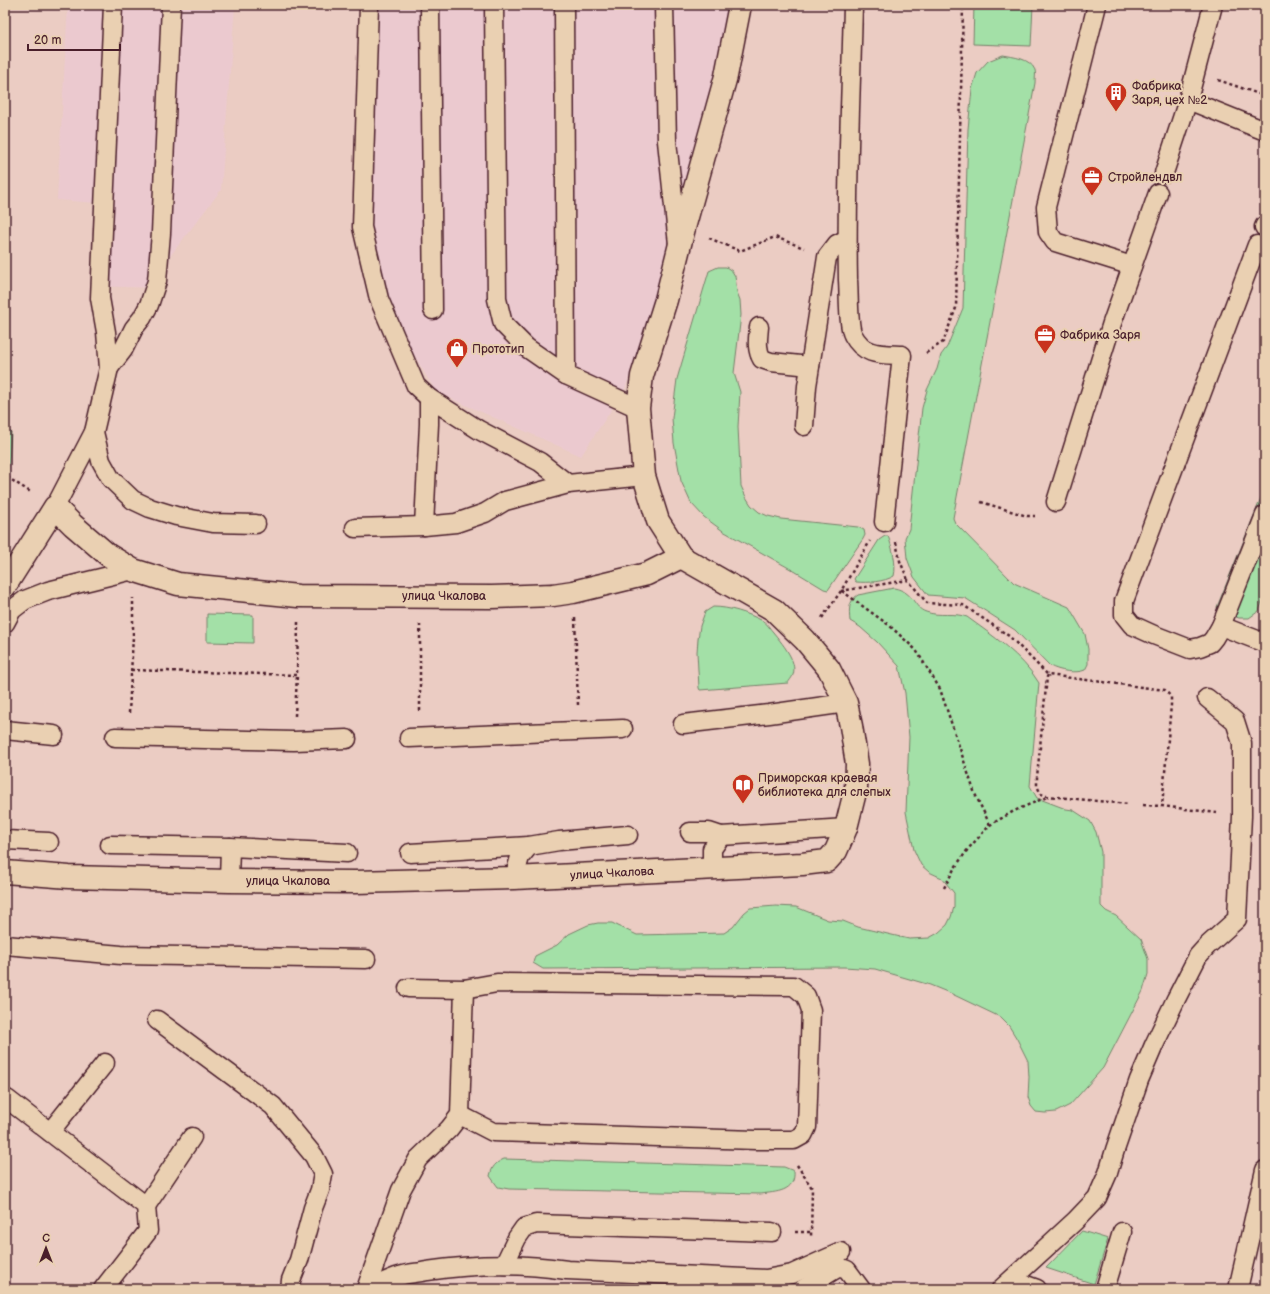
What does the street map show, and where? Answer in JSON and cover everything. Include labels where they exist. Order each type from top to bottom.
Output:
[{"type":"street","name":"улица Чкалова","points":[[5,872],[69,877],[229,881],[355,882],[514,878],[802,864],[827,860],[836,851],[846,828],[856,788],[857,764],[846,703],[829,669],[804,640],[774,610],[681,557],[658,521],[644,476],[638,408],[642,376],[666,300],[684,228],[726,76],[740,5]]},
{"type":"street","name":"улица Чкалова","points":[[55,507],[108,555],[133,570],[178,584],[298,596],[553,595],[573,592],[647,574],[681,557]]},
{"type":"street","points":[[5,586],[55,507]]},
{"type":"lane","points":[[55,507],[94,432],[108,368],[106,332],[100,298],[112,5]]},
{"type":"lane","points":[[108,368],[123,350],[134,328],[142,318],[149,305],[157,281],[162,233],[171,5]]},
{"type":"lane","points":[[369,5],[362,227],[379,299],[416,386],[429,398],[479,430],[540,462],[568,484]]},
{"type":"lane","points":[[430,5],[433,310]]},
{"type":"lane","points":[[494,5],[497,299],[503,324],[527,348],[566,375],[638,408]]},
{"type":"lane","points":[[564,5],[566,375]]},
{"type":"lane","points":[[664,5],[667,141],[679,249]]},
{"type":"lane","points":[[853,5],[847,239],[849,313],[852,333],[859,344],[874,353],[902,355],[884,522]]},
{"type":"lane","points":[[1097,5],[1046,207],[1048,232],[1055,242],[1132,266]]},
{"type":"lane","points":[[1164,173],[1188,100],[1213,5]]},
{"type":"lane","points":[[1188,100],[1265,131]]},
{"type":"lane","points":[[1056,502],[1132,266],[1158,193]]},
{"type":"lane","points":[[804,426],[810,366],[827,257],[837,244],[847,239]]},
{"type":"lane","points":[[1257,245],[1124,601],[1124,615],[1132,625],[1190,648],[1200,648],[1210,643],[1221,626],[1265,515]]},
{"type":"lane","points":[[759,327],[758,353],[762,359],[771,362],[810,366]]},
{"type":"lane","points":[[424,526],[429,398]]},
{"type":"lane","points":[[94,432],[101,461],[111,479],[133,500],[150,508],[176,516],[213,523],[256,524]]},
{"type":"lane","points":[[355,528],[424,526],[456,523],[485,514],[505,501],[568,484],[644,476]]},
{"type":"lane","points":[[5,623],[12,610],[25,600],[48,591],[133,570]]},
{"type":"lane","points":[[1221,626],[1265,643]]},
{"type":"lane","points":[[1006,1284],[1069,1227],[1097,1198],[1108,1173],[1139,1080],[1176,999],[1198,956],[1237,919],[1242,816],[1242,743],[1235,721],[1207,698]]},
{"type":"lane","points":[[683,724],[846,703]]},
{"type":"lane","points":[[414,738],[623,729]]},
{"type":"lane","points":[[5,730],[54,735]]},
{"type":"lane","points":[[121,737],[294,741],[347,739]]},
{"type":"lane","points":[[690,832],[709,832],[721,836],[846,828]]},
{"type":"lane","points":[[410,853],[528,846],[559,841],[628,834]]},
{"type":"lane","points":[[712,868],[712,849],[721,836]]},
{"type":"lane","points":[[5,840],[49,842]]},
{"type":"lane","points":[[110,845],[230,847],[347,853]]},
{"type":"lane","points":[[514,878],[520,857],[528,846]]},
{"type":"lane","points":[[229,881],[230,847]]},
{"type":"lane","points":[[5,945],[121,955],[366,959]]},
{"type":"lane","points":[[408,988],[464,989],[497,983],[794,986],[806,996],[811,1010],[807,1127],[803,1135],[794,1140],[493,1132],[460,1115]]},
{"type":"lane","points":[[366,1289],[401,1190],[418,1159],[449,1129],[460,1115],[464,989]]},
{"type":"lane","points":[[157,1020],[273,1106],[314,1156],[323,1174],[320,1190],[313,1208],[299,1260],[291,1280],[290,1289]]},
{"type":"lane","points":[[50,1132],[105,1063]]},
{"type":"lane","points":[[7,1098],[146,1206]]},
{"type":"lane","points":[[103,1289],[148,1230],[146,1206],[192,1137]]},
{"type":"lane","points":[[1238,1289],[1265,1170]]},
{"type":"lane","points":[[504,1265],[517,1238],[524,1228],[536,1224],[772,1232]]},
{"type":"lane","points":[[1105,1289],[1122,1232]]},
{"type":"lane","points":[[369,1289],[400,1276],[437,1270],[504,1265],[540,1266],[642,1281],[766,1279],[792,1274],[841,1252]]},
{"type":"lane","points":[[803,1289],[839,1267],[847,1270],[861,1289]]},
{"type":"lane","points":[[1006,1284],[1037,1289]]},
{"type":"path","points":[[902,355],[925,354],[942,342],[956,308],[963,5]]},
{"type":"path","points":[[1237,87],[1265,96]]},
{"type":"path","points":[[684,228],[740,251],[775,237],[827,257]]},
{"type":"path","points":[[981,502],[1027,516],[1038,516],[1048,511],[1056,502]]},
{"type":"path","points":[[804,640],[841,591],[869,542],[884,522],[890,526],[893,533],[900,561],[908,580],[927,603],[963,605],[1009,636],[1048,675],[1161,689],[1168,693],[1171,697],[1171,705],[1162,806]]},
{"type":"path","points":[[121,737],[131,670],[133,636],[133,570]]},
{"type":"path","points":[[841,591],[908,580]]},
{"type":"path","points":[[841,591],[890,626],[916,650],[940,689],[975,794],[990,825]]},
{"type":"path","points":[[294,741],[298,596]]},
{"type":"path","points":[[576,630],[578,732]]},
{"type":"path","points":[[414,738],[420,637]]},
{"type":"path","points":[[131,670],[296,674]]},
{"type":"path","points":[[1048,675],[1036,786],[1041,794],[1047,796],[1128,804]]},
{"type":"path","points":[[944,888],[954,869],[968,849],[990,825],[1014,811],[1047,796]]},
{"type":"path","points":[[1143,806],[1162,806],[1242,816]]},
{"type":"path","points":[[779,1140],[812,1188],[811,1232]]},
{"type":"shaded area","points":[[68,5],[235,5],[221,190],[164,264],[161,288],[90,286],[97,203],[57,200]]},
{"type":"shaded area","points":[[379,5],[741,5],[665,274],[625,389],[581,456],[436,392],[386,308],[370,227]]},
{"type":"green space","points":[[974,5],[1033,5],[1031,46],[973,44]]},
{"type":"green space","points":[[1003,55],[1016,57],[1033,66],[1035,70],[1035,83],[953,518],[955,523],[1014,583],[1069,607],[1085,634],[1088,649],[1088,664],[1085,670],[1077,672],[1063,671],[1050,666],[1015,630],[965,598],[928,595],[914,577],[907,558],[905,538],[909,529],[922,408],[927,390],[937,369],[941,355],[947,347],[963,308],[968,129],[972,89],[977,73],[988,61]]},
{"type":"green space","points":[[718,267],[726,267],[732,271],[735,276],[737,292],[740,300],[741,315],[734,373],[740,392],[738,427],[741,486],[746,497],[751,505],[759,512],[768,516],[781,519],[858,527],[864,530],[865,535],[863,539],[828,590],[723,531],[704,517],[691,503],[681,481],[674,443],[672,418],[677,379],[709,271]]},
{"type":"green space","points":[[5,431],[11,432],[6,506],[5,506]]},
{"type":"green space","points":[[1265,488],[1265,593],[1259,611],[1249,618],[1239,618],[1218,611],[1217,607]]},
{"type":"green space","points":[[885,536],[888,536],[892,550],[895,567],[894,576],[886,580],[876,582],[856,582],[854,579],[879,540]]},
{"type":"green space","points":[[894,588],[901,590],[910,596],[918,607],[926,612],[967,617],[1016,655],[1039,683],[1030,786],[1037,798],[1066,809],[1073,810],[1090,821],[1096,832],[1101,852],[1101,906],[1106,911],[1116,916],[1141,939],[1148,959],[1148,974],[1143,991],[1103,1068],[1070,1105],[1056,1112],[1036,1112],[1031,1106],[1028,1097],[1028,1061],[1009,1026],[1000,1017],[930,985],[875,969],[844,967],[543,969],[533,963],[535,956],[557,945],[569,934],[588,925],[612,923],[637,935],[724,933],[733,927],[750,908],[776,906],[796,907],[828,920],[843,921],[858,927],[909,939],[929,938],[938,933],[947,925],[954,907],[954,893],[942,878],[929,872],[921,865],[914,850],[906,812],[909,737],[905,693],[899,666],[877,642],[860,627],[850,621],[850,606],[855,597],[858,595]]},
{"type":"green space","points":[[713,607],[725,608],[745,613],[766,623],[784,646],[791,658],[794,670],[793,676],[788,683],[700,690],[697,652],[700,626],[705,612]]},
{"type":"green space","points":[[207,614],[253,615],[253,643],[207,642]]},
{"type":"green space","points":[[504,1159],[784,1167],[794,1171],[794,1178],[792,1183],[784,1190],[760,1194],[509,1189],[498,1187],[490,1176],[494,1166]]},
{"type":"green space","points":[[1082,1231],[1108,1239],[1094,1284],[1046,1268]]},
{"type":"place","name":"Фабрика Заря, цех №2","points":[[1116,112]]},
{"type":"place","name":"Стройлендвл","points":[[1092,196]]},
{"type":"place","name":"Фабрика Заря","points":[[1045,354]]},
{"type":"place","name":"Прототип","points":[[457,368]]},
{"type":"place","name":"Приморская краевая библиотека для слепых","points":[[743,804]]}]
